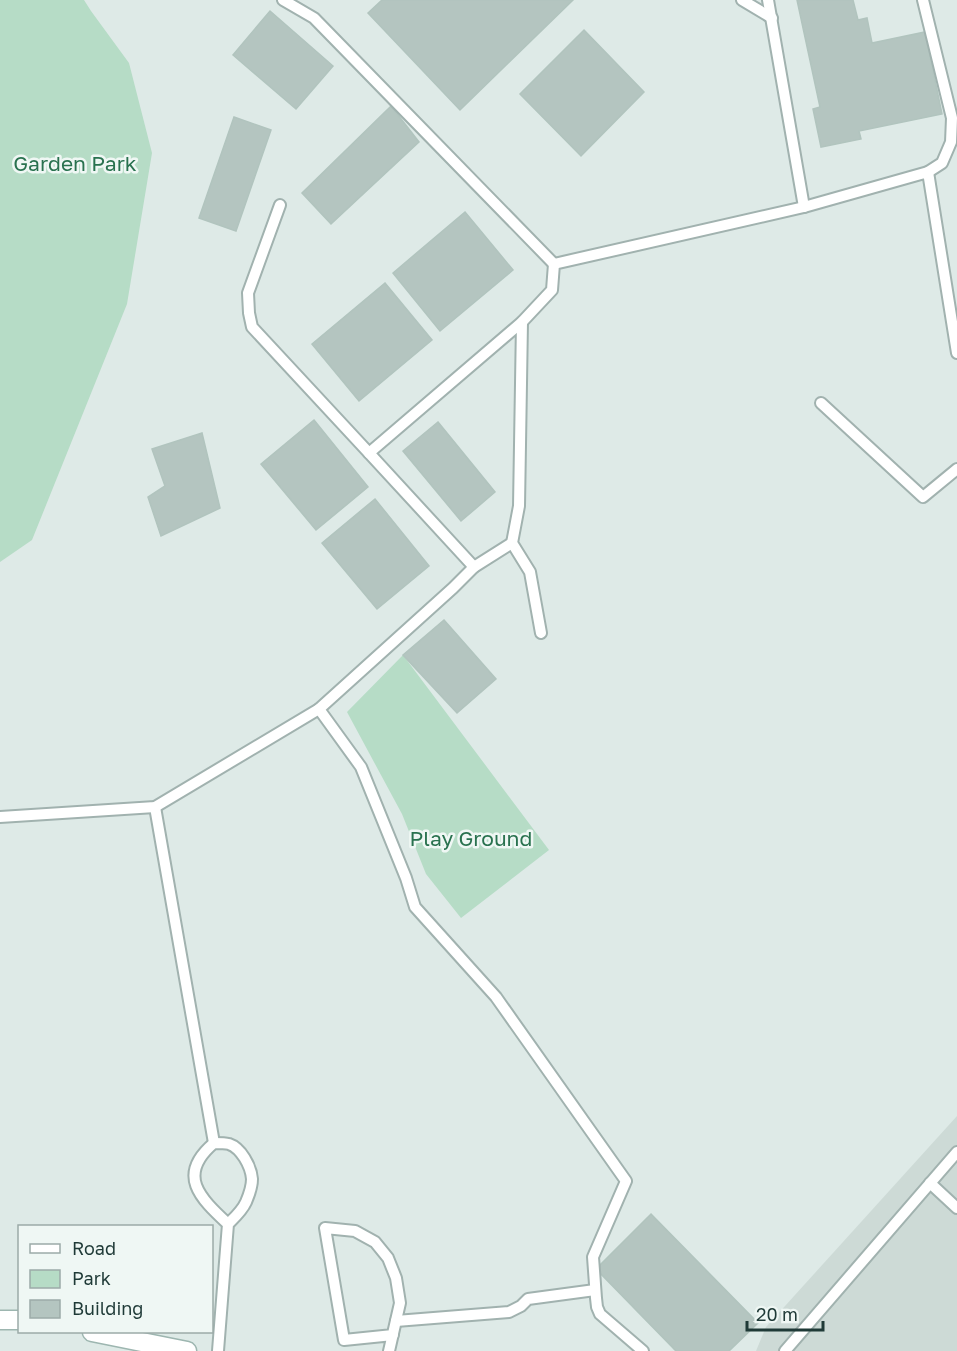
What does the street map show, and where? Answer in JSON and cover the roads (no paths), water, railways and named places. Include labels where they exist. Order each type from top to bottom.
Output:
[{"type":"street","points":[[0,1320],[18,1320]]},
{"type":"street","points":[[97,1333],[187,1351]]},
{"type":"lane","points":[[283,0],[314,18],[554,264],[552,290],[522,322],[369,453]]},
{"type":"lane","points":[[742,0],[772,18]]},
{"type":"lane","points":[[768,0],[804,207]]},
{"type":"lane","points":[[554,264],[804,207],[928,172],[942,163],[951,142],[952,117],[923,0]]},
{"type":"lane","points":[[928,172],[957,353]]},
{"type":"lane","points":[[280,205],[248,293],[252,327],[474,567]]},
{"type":"lane","points":[[522,322],[519,506],[512,543],[531,572],[540,633]]},
{"type":"lane","points":[[821,403],[923,497],[957,469]]},
{"type":"lane","points":[[0,817],[155,807],[319,709],[474,567],[512,543]]},
{"type":"lane","points":[[319,709],[361,767],[406,878],[415,907],[496,997],[626,1181],[593,1257],[595,1290],[600,1314],[643,1351]]},
{"type":"lane","points":[[155,807],[214,1143]]},
{"type":"lane","points":[[218,1351],[228,1224],[246,1203],[252,1178],[247,1162],[238,1149],[229,1144],[214,1143],[201,1156],[194,1176],[197,1191],[206,1204],[228,1224]]},
{"type":"lane","points":[[785,1351],[957,1152]]},
{"type":"lane","points":[[930,1183],[957,1208]]},
{"type":"lane","points":[[389,1351],[393,1335],[400,1303],[396,1278],[388,1258],[375,1242],[355,1231],[326,1228],[344,1340],[393,1335]]},
{"type":"lane","points":[[396,1321],[509,1312],[521,1306],[528,1299],[595,1290]]},
{"type":"park label","name":"Garden Park","points":[[75,164]]},
{"type":"park label","name":"Play Ground","points":[[471,839]]}]
